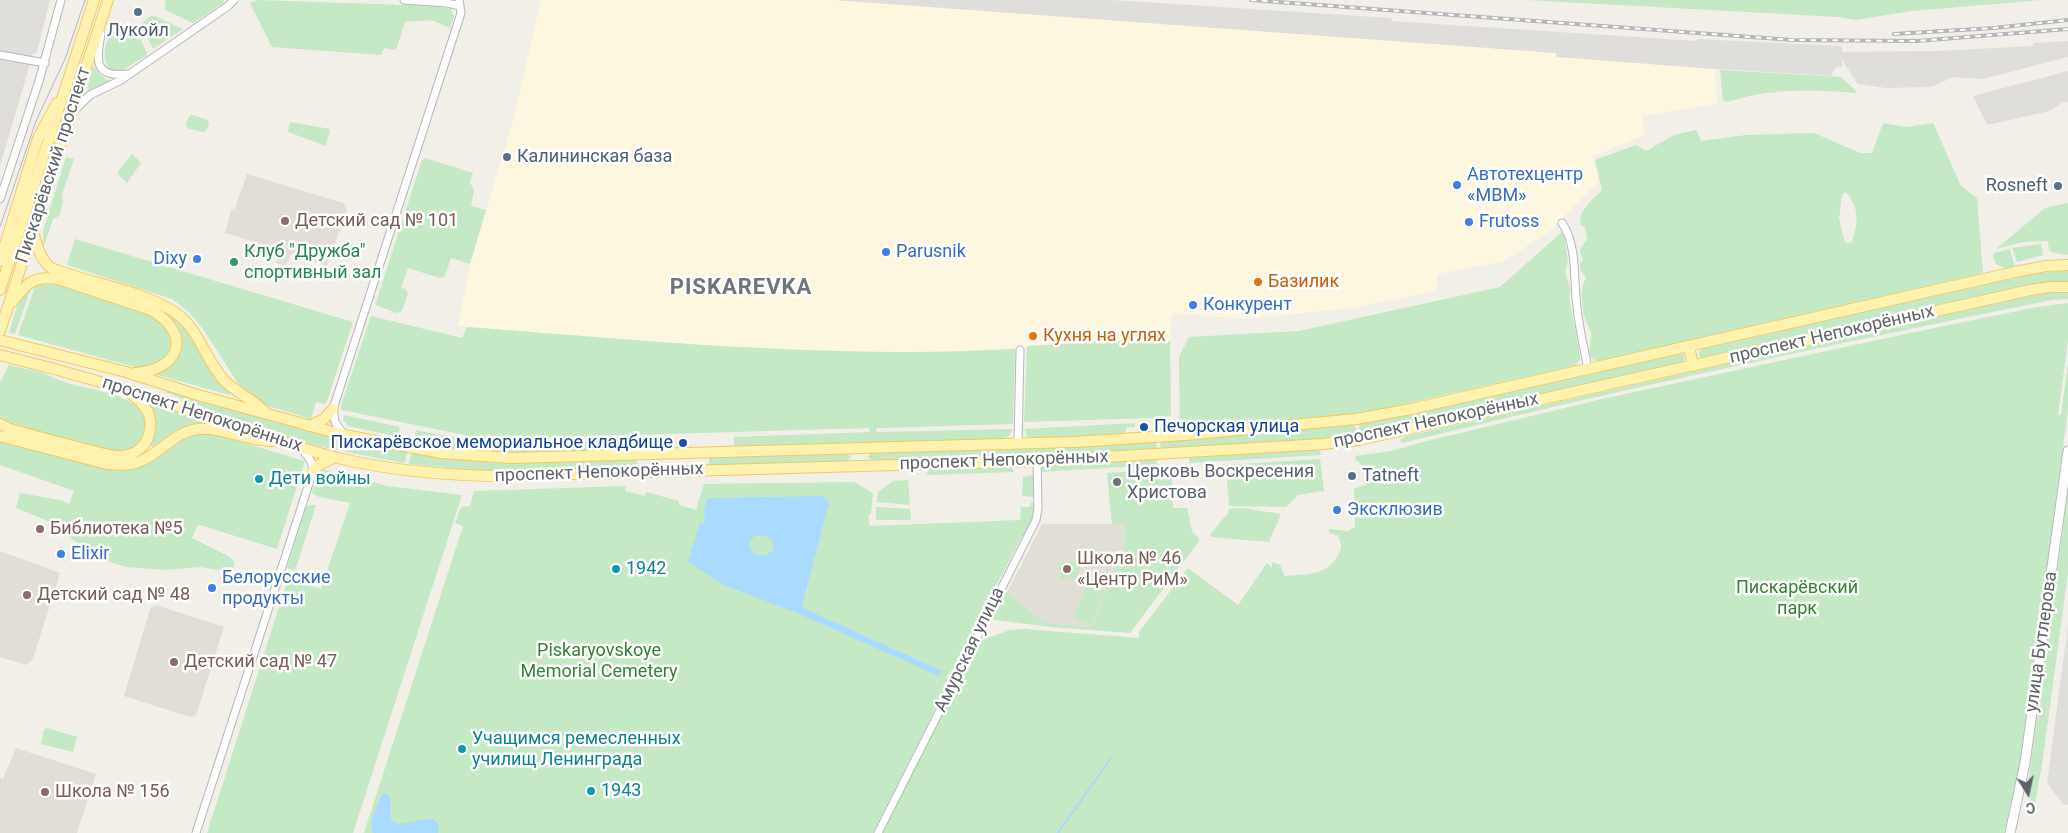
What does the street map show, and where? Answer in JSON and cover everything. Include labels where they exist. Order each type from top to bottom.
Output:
[{"type":"main road","name":"Пискарёвский проспект","points":[[0,290],[94,0]]},
{"type":"main road","name":"Пискарёвский проспект","points":[[0,331],[108,0]]},
{"type":"main road","points":[[1,259],[42,128],[64,92]]},
{"type":"main road","points":[[33,230],[44,262],[51,268],[154,301],[182,318],[198,338],[223,380],[239,393],[260,405],[267,414]]},
{"type":"main road","name":"проспект Непокорённых","points":[[0,340],[128,373],[344,435],[442,453],[510,458],[1018,444],[1185,435],[1356,419],[1411,409],[2031,268],[2068,265]]},
{"type":"main road","points":[[8,307],[28,284],[34,280],[48,278],[58,279],[151,310],[168,321],[172,328],[176,341],[173,356],[168,363],[160,368],[149,372],[128,373]]},
{"type":"main road","name":"проспект Непокорённых","points":[[0,355],[123,388],[301,448],[335,457],[406,470],[472,476],[1037,461],[1347,442],[2040,288],[2068,287]]},
{"type":"main road","points":[[1689,346],[1693,366]]},
{"type":"main road","points":[[0,424],[10,429],[108,455],[128,455],[136,452],[146,444],[151,426],[150,414],[141,401],[123,388]]},
{"type":"main road","points":[[310,426],[324,419],[333,409]]},
{"type":"main road","points":[[0,436],[107,464],[118,465],[140,461],[177,436],[198,429],[210,429],[260,442],[280,441]]},
{"type":"main road","points":[[859,448],[860,466]]},
{"type":"main road","points":[[313,471],[319,465],[335,457]]},
{"type":"street","points":[[0,199],[45,62],[61,0]]},
{"type":"street","points":[[69,116],[90,95],[110,87],[224,9],[234,0]]},
{"type":"street","points":[[344,435],[335,422],[333,409],[460,13],[460,3],[404,0]]},
{"type":"street","points":[[105,10],[97,55],[98,65],[104,72],[114,76],[128,74]]},
{"type":"street","points":[[0,55],[45,62]]},
{"type":"street","points":[[1562,223],[1567,230],[1570,243],[1577,307],[1588,368]]},
{"type":"street","points":[[1018,444],[1020,350]]},
{"type":"street","points":[[196,833],[313,471],[311,461],[301,448]]},
{"type":"street","name":"улица Бутлерова","points":[[2010,833],[2026,763],[2068,451]]},
{"type":"street","name":"Амурская улица","points":[[878,833],[1036,520],[1038,508],[1037,461]]},
{"type":"shaded area","points":[[0,0],[50,0],[37,52],[33,54],[0,166]]},
{"type":"shaded area","points":[[541,0],[834,0],[1557,53],[1557,57],[1715,69],[1717,104],[1642,116],[1645,135],[1593,156],[1599,181],[1551,230],[1503,262],[1437,274],[1437,291],[1352,308],[1245,319],[1172,313],[1170,341],[1102,341],[951,352],[854,352],[753,349],[458,326],[470,264],[514,118]]},
{"type":"shaded area","points":[[834,0],[1112,0],[1391,18],[1392,21],[1697,41],[1698,39],[1842,46],[1842,52],[1936,51],[2033,46],[2033,43],[2068,41],[2068,57],[1982,79],[1953,77],[1932,87],[1886,88],[1858,84],[1843,62],[1842,56],[1842,67],[1836,67],[1831,76],[1557,57],[1556,53]]},
{"type":"shaded area","points":[[2068,71],[2068,102],[2062,103],[2050,111],[1987,125],[1973,96]]},
{"type":"shaded area","name":"Детский сад № 101","points":[[247,174],[343,203],[347,210],[327,266],[291,254],[286,266],[276,263],[278,256],[264,251],[261,258],[251,255],[255,242],[225,233],[231,210],[235,208]]},
{"type":"shaded area","name":"Школа № 46 «Центр РиМ»","points":[[1042,524],[1124,524],[1125,548],[1091,627],[1045,623],[1007,592]]},
{"type":"shaded area","name":"Детский сад № 48","points":[[0,551],[60,573],[33,659],[26,665],[0,657]]},
{"type":"shaded area","name":"Детский сад № 47","points":[[156,605],[224,627],[196,715],[190,717],[124,696],[150,609]]},
{"type":"shaded area","points":[[2068,625],[2068,805],[2063,804],[2047,783]]},
{"type":"shaded area","name":"Школа № 156","points":[[16,748],[96,774],[77,833],[0,833],[0,777],[3,779]]},
{"type":"green space","points":[[165,0],[225,0],[221,5],[193,23],[165,10]]},
{"type":"green space","points":[[258,0],[435,6],[451,9],[454,16],[450,28],[431,20],[405,22],[396,50],[384,48],[381,55],[272,47],[250,3]]},
{"type":"green space","points":[[1527,0],[2041,0],[1912,11],[1856,20],[1837,17]]},
{"type":"green space","points":[[152,15],[183,29],[153,49],[141,24]]},
{"type":"green space","points":[[113,24],[124,38],[136,30],[147,53],[146,56],[121,71],[111,70],[105,59],[105,48]]},
{"type":"green space","points":[[94,66],[100,75],[111,82],[87,92],[90,73]]},
{"type":"green space","points":[[1720,70],[1841,77],[1856,93],[1822,91],[1775,92],[1727,102],[1723,100]]},
{"type":"green space","points":[[192,115],[208,120],[209,124],[206,131],[187,128],[186,124],[189,116]]},
{"type":"green space","points":[[290,122],[330,129],[326,146],[288,132]]},
{"type":"green space","points":[[1883,123],[1907,127],[1933,123],[1961,186],[1977,198],[1983,273],[1601,361],[1592,358],[1589,351],[1591,333],[1585,318],[1582,298],[1582,287],[1586,278],[1580,269],[1580,264],[1583,260],[1580,250],[1587,239],[1585,227],[1581,225],[1580,220],[1583,211],[1602,190],[1595,160],[1636,145],[1646,151],[1674,135],[1696,130],[1701,141],[1746,135],[1814,133],[1860,153],[1872,153]],"holes":[[[1846,192],[1856,210],[1856,228],[1852,242],[1845,243],[1839,219],[1842,195]]]},
{"type":"green space","points":[[132,154],[141,163],[127,183],[117,173]]},
{"type":"green space","points":[[66,157],[74,159],[62,195],[63,203],[59,216],[53,219],[43,249],[43,231]]},
{"type":"green space","points":[[425,158],[473,173],[470,182],[474,191],[471,206],[486,210],[470,264],[451,258],[445,276],[440,278],[408,268],[401,288],[406,289],[408,294],[402,311],[397,313],[375,305],[422,160]]},
{"type":"green space","points":[[2068,203],[2068,255],[2054,253],[2049,250],[2048,241],[2023,242],[1996,249],[2045,208]]},
{"type":"green space","points":[[1562,232],[1568,261],[1565,272],[1571,290],[1569,298],[1580,355],[1580,359],[1575,366],[1358,414],[1189,430],[1183,428],[1180,424],[1179,357],[1189,337],[1299,331],[1500,287]]},
{"type":"green space","points":[[75,239],[353,322],[326,404],[316,402],[311,419],[257,401],[241,388],[203,329],[189,312],[172,299],[67,265]]},
{"type":"green space","points":[[2041,244],[2043,255],[2017,262],[2012,248]]},
{"type":"green space","points":[[2010,249],[2015,267],[2007,269],[1996,264],[1993,257],[1994,253]]},
{"type":"green space","points":[[2068,270],[2068,282],[2033,285],[1702,359],[1699,355],[1703,348],[2031,274]]},
{"type":"green space","points":[[47,281],[152,315],[169,332],[172,341],[171,350],[167,358],[149,367],[135,367],[18,335],[34,289],[31,288],[15,334],[9,333],[17,307],[25,293],[30,287]]},
{"type":"green space","points":[[2068,291],[2068,299],[2052,300],[1645,386],[1402,443],[1400,440],[1407,436],[2031,295]]},
{"type":"green space","name":"Пискарёвский парк","points":[[2068,303],[2068,341],[2058,415],[2061,415],[2068,364],[2068,410],[2020,763],[2004,833],[882,833],[974,643],[1010,630],[1024,629],[1139,638],[1139,632],[1188,568],[1238,605],[1267,563],[1272,568],[1272,562],[1280,565],[1285,576],[1310,574],[1324,570],[1335,561],[1341,548],[1337,535],[1329,533],[1329,529],[1348,531],[1355,527],[1354,489],[1367,484],[1366,469],[1356,460],[1355,456],[1391,451],[1602,399],[1920,331],[2037,307]]},
{"type":"green space","points":[[171,315],[186,328],[209,368],[231,392],[230,395],[154,374],[169,368],[176,360],[169,318]]},
{"type":"green space","points":[[371,316],[462,338],[467,327],[672,343],[809,350],[946,352],[1015,349],[1013,424],[877,428],[876,432],[1013,429],[1009,436],[1001,440],[734,447],[734,437],[870,432],[869,428],[532,438],[469,436],[342,410],[340,408]]},
{"type":"green space","points":[[1102,341],[1170,341],[1171,416],[1024,422],[1027,346]]},
{"type":"green space","points":[[1679,353],[1684,355],[1684,363],[1360,435],[1359,424]]},
{"type":"green space","points":[[9,365],[105,392],[131,402],[140,409],[145,419],[145,431],[141,441],[127,451],[117,453],[12,426],[0,420],[0,383]]},
{"type":"green space","points":[[166,391],[358,442],[407,452],[405,463],[307,443],[271,432]]},
{"type":"green space","points":[[146,401],[214,424],[181,429],[153,447],[150,444],[152,439]]},
{"type":"green space","points":[[344,415],[400,427],[398,437],[348,426],[343,420]]},
{"type":"green space","points":[[1135,423],[1135,427],[1126,428],[1126,432],[1114,435],[1034,439],[1027,436],[1024,429]]},
{"type":"green space","points":[[1355,424],[1357,436],[1161,449],[1160,442]]},
{"type":"green space","points":[[416,430],[472,439],[500,441],[641,440],[642,450],[527,453],[469,451],[413,443]]},
{"type":"green space","points":[[198,433],[232,436],[231,439],[305,461],[277,549],[200,525],[197,526],[192,538],[230,557],[234,562],[233,572],[199,567],[166,570],[126,567],[102,559],[81,546],[50,522],[16,508],[20,493],[60,500],[69,504],[74,491],[0,465],[0,440],[117,469],[178,440]]},
{"type":"green space","points":[[1156,442],[1157,449],[1037,456],[872,460],[868,457],[871,453],[1036,449]]},
{"type":"green space","points":[[1315,449],[1320,451],[1321,455],[1189,463],[1189,457]]},
{"type":"green space","points":[[411,453],[449,459],[509,463],[635,459],[638,463],[633,467],[479,471],[409,464]]},
{"type":"green space","points":[[847,454],[851,457],[847,461],[709,465],[709,457]]},
{"type":"green space","points":[[1157,459],[1157,465],[1040,472],[1039,466]]},
{"type":"green space","points":[[1320,459],[1324,491],[1298,495],[1286,507],[1229,506],[1226,465]]},
{"type":"green space","points":[[1011,467],[1014,472],[926,475],[930,469]]},
{"type":"green space","points":[[319,468],[387,486],[462,495],[353,833],[207,833],[288,579],[321,589],[350,503],[319,497],[312,493]]},
{"type":"green space","points":[[1182,468],[1182,476],[1172,477],[1173,508],[1187,508],[1192,531],[1200,540],[1130,633],[1050,627],[988,619],[1003,589],[1045,623],[1091,627],[1125,548],[1124,524],[1112,525],[1107,473]]},
{"type":"green space","points":[[1035,475],[1036,497],[1022,496],[1023,477]]},
{"type":"green space","points":[[908,480],[910,505],[877,502],[878,492],[893,481]]},
{"type":"green space","name":"Piskaryovskoye Memorial Cemetery","points":[[854,482],[873,493],[871,514],[868,514],[870,526],[1020,520],[1021,507],[1030,507],[1031,502],[1035,503],[1034,519],[1025,537],[1022,536],[955,666],[950,674],[947,675],[947,685],[873,833],[364,833],[463,526],[455,523],[461,507],[470,506],[474,491],[626,486],[625,491],[645,496],[646,492],[679,501],[679,505],[696,510],[704,484]]},
{"type":"green space","points":[[2068,493],[2068,573],[2035,804],[2030,803],[2031,798],[2028,797],[2028,784]]},
{"type":"green space","points":[[316,505],[295,571],[287,568],[306,507]]},
{"type":"green space","points":[[876,507],[910,509],[911,520],[876,520]]},
{"type":"green space","points":[[1242,508],[1281,514],[1269,542],[1212,537],[1210,535],[1228,513],[1229,509]]},
{"type":"green space","points":[[1060,562],[1078,562],[1078,579],[1060,579]]},
{"type":"green space","points":[[1088,585],[1105,592],[1090,625],[1073,618]]},
{"type":"green space","points":[[47,728],[77,737],[73,752],[41,744],[44,730]]},
{"type":"water","points":[[823,496],[829,503],[802,605],[803,608],[942,671],[939,676],[797,613],[721,584],[688,561],[700,523],[703,524],[706,516],[703,515],[707,500],[710,498]],"holes":[[[756,535],[767,536],[772,540],[774,549],[766,556],[755,554],[750,548],[750,540]]]},
{"type":"water","points":[[384,793],[389,795],[391,802],[390,813],[394,823],[402,824],[433,819],[439,825],[438,833],[373,833],[374,813]]},
{"type":"waterway","points":[[1058,833],[1111,758]]},
{"type":"tram line","points":[[0,227],[36,121],[65,59],[85,0]]},
{"type":"railway","points":[[1251,0],[1792,40],[1917,41],[2068,29]]},
{"type":"railway","points":[[1894,34],[1994,28],[2068,20]]},
{"type":"place","name":"Лукойл","points":[[138,12]]},
{"type":"place","name":"Калининская база","points":[[507,157]]},
{"type":"place","name":"Автотехцентр «МВМ»","points":[[1457,185]]},
{"type":"place","name":"Rosneft","points":[[2058,186]]},
{"type":"place","name":"Детский сад № 101","points":[[285,221]]},
{"type":"place","name":"Frutoss","points":[[1469,222]]},
{"type":"place","name":"Parusnik","points":[[886,252]]},
{"type":"place","name":"Dixy","points":[[197,259]]},
{"type":"place","name":"Клуб \"Дружба\" спортивный зал","points":[[234,262]]},
{"type":"place","name":"Базилик","points":[[1258,282]]},
{"type":"place","name":"Конкурент","points":[[1193,305]]},
{"type":"place","name":"Кухня на углях","points":[[1033,336]]},
{"type":"place","name":"Печорская улица","points":[[1144,427]]},
{"type":"place","name":"Пискарёвское мемориальное кладбище","points":[[683,443]]},
{"type":"place","name":"Tatneft","points":[[1352,476]]},
{"type":"place","name":"Дети войны","points":[[259,479]]},
{"type":"place","name":"Церковь Воскресения Христова","points":[[1117,482]]},
{"type":"place","name":"Эксклюзив","points":[[1337,510]]},
{"type":"place","name":"Библиотека №5","points":[[40,529]]},
{"type":"place","name":"Elixir","points":[[61,554]]},
{"type":"place","name":"1942","points":[[616,569]]},
{"type":"place","name":"Школа № 46 «Центр РиМ»","points":[[1067,569]]},
{"type":"place","name":"Белорусские продукты","points":[[212,588]]},
{"type":"place","name":"Детский сад № 48","points":[[27,595]]},
{"type":"place","name":"Детский сад № 47","points":[[174,662]]},
{"type":"place","name":"Учащимся ремесленных училищ Ленинграда","points":[[462,749]]},
{"type":"place","name":"1943","points":[[591,791]]},
{"type":"place","name":"Школа № 156","points":[[45,792]]},
{"type":"district","name":"PISKAREVKA","points":[[741,288]]}]
